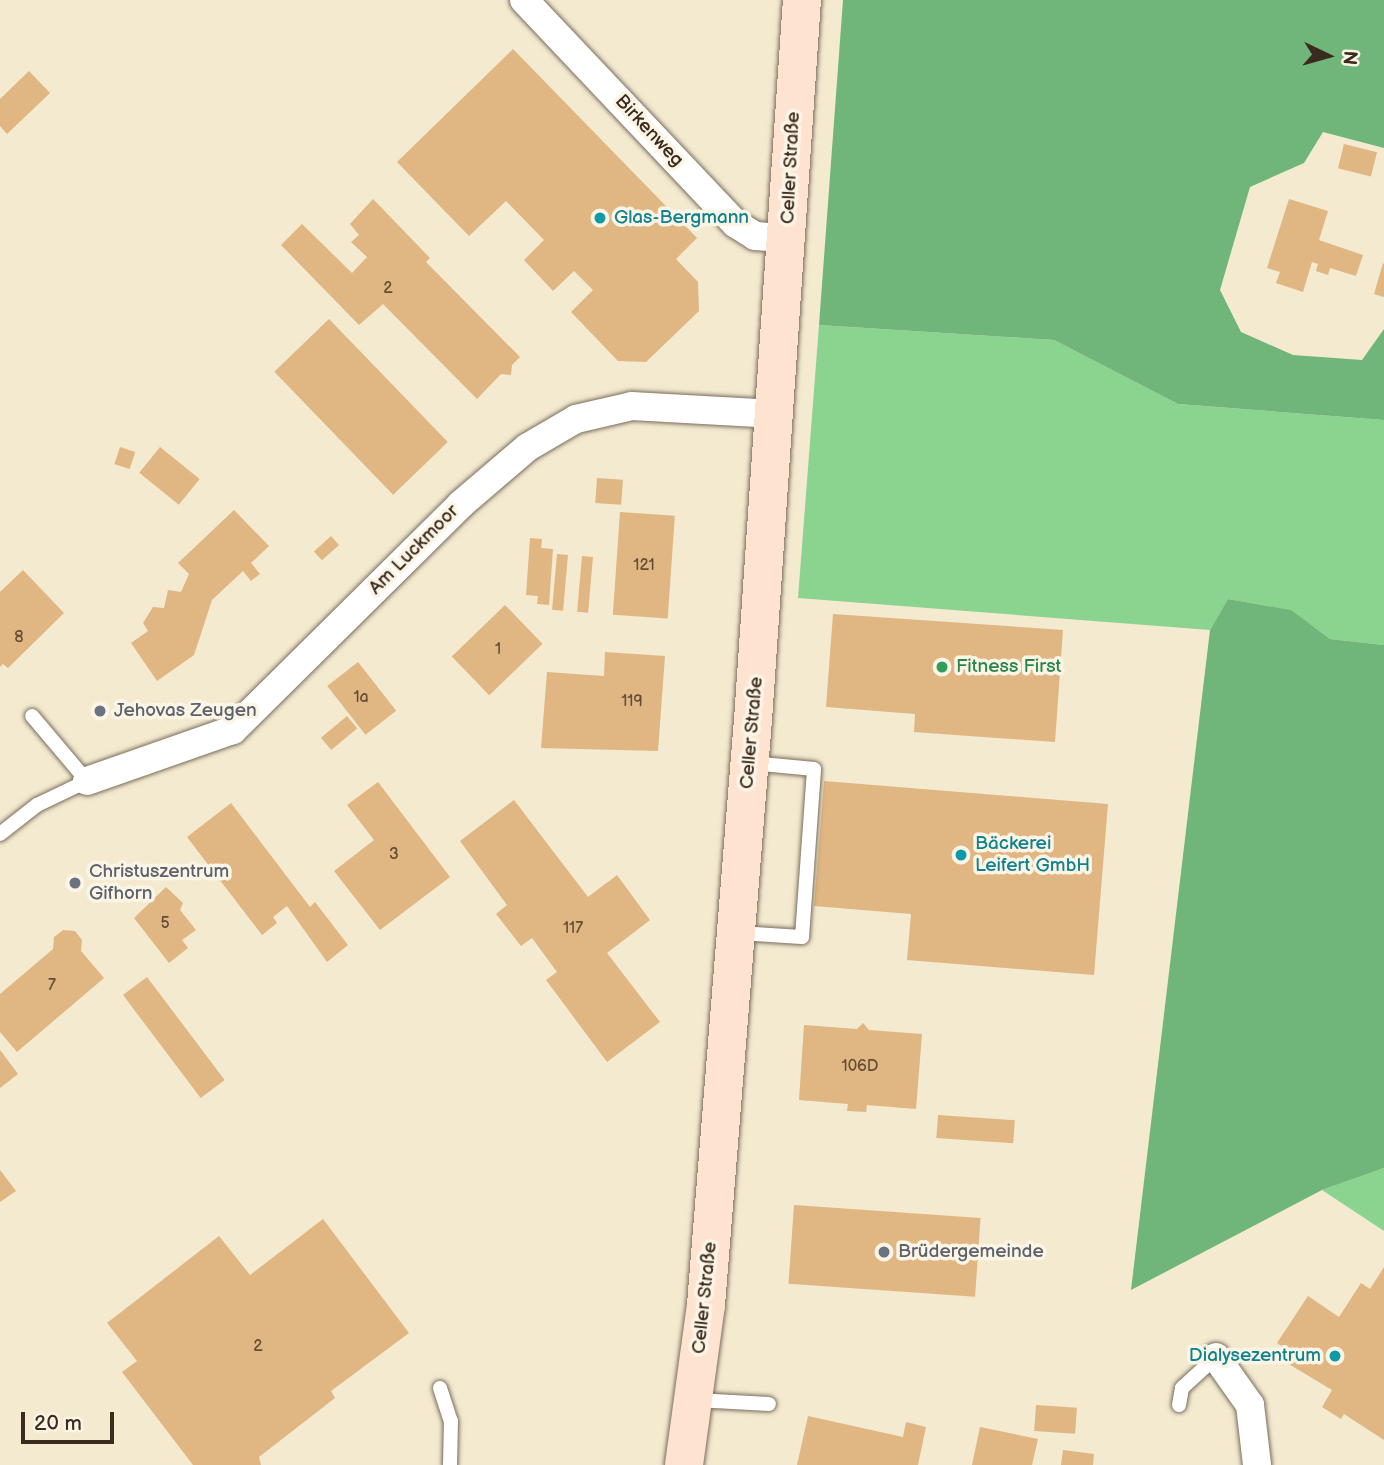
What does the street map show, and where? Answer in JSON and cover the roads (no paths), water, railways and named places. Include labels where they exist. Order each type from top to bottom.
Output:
[{"type":"street","name":"Birkenweg","points":[[524,0],[759,233]]},
{"type":"street","name":"Celler Straße","points":[[684,1465],[694,1400],[736,933],[775,414],[759,233],[802,0]]},
{"type":"street","name":"Am Luckmoor","points":[[87,781],[233,730],[460,505],[528,447],[576,419],[632,406],[775,414]]},
{"type":"street","points":[[1216,1357],[1250,1405],[1257,1465]]},
{"type":"lane","points":[[0,834],[37,805],[87,781],[32,716]]},
{"type":"lane","points":[[736,933],[802,937],[814,769],[749,763]]},
{"type":"lane","points":[[1180,1405],[1182,1388],[1216,1357]]},
{"type":"lane","points":[[440,1388],[452,1420],[450,1465]]},
{"type":"lane","points":[[694,1400],[769,1404]]},
{"type":"place","name":"Glas-Bergmann","points":[[600,218]]},
{"type":"place","name":"Fitness First","points":[[942,667]]},
{"type":"place","name":"Jehovas Zeugen","points":[[100,711]]},
{"type":"place","name":"Bäckerei Leifert GmbH","points":[[961,855]]},
{"type":"place","name":"Christuszentrum Gifhorn","points":[[75,883]]},
{"type":"place","name":"Brüdergemeinde","points":[[884,1252]]},
{"type":"place","name":"Dialysezentrum","points":[[1335,1356]]}]
